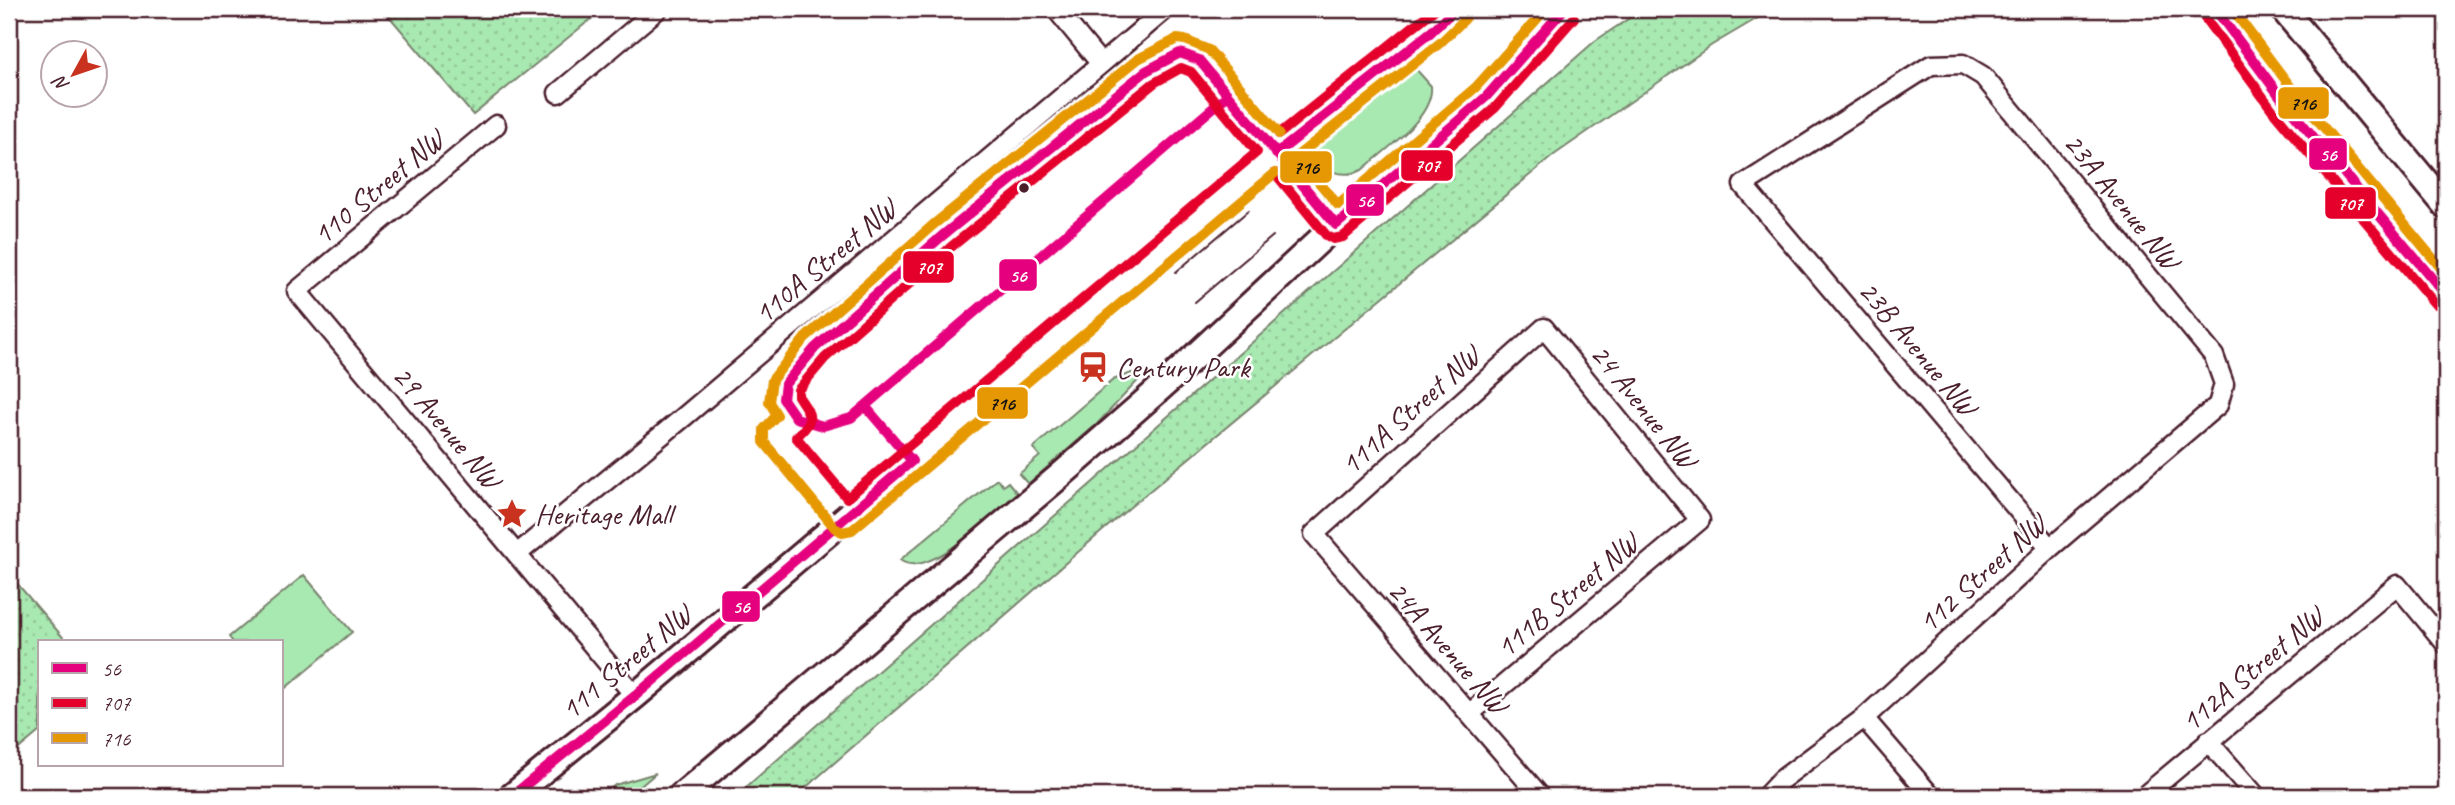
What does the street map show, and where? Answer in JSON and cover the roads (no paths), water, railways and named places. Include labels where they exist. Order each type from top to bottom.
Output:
[{"type":"main road","name":"111 Street NW","points":[[512,796],[635,696],[1276,153],[1431,32],[1455,9]]},
{"type":"main road","points":[[681,796],[1166,383],[1336,225],[1486,97],[1564,9]]},
{"type":"main road","points":[[2215,9],[2285,103],[2446,295]]},
{"type":"main road","points":[[2283,9],[2446,206]]},
{"type":"street","points":[[558,93],[658,9]]},
{"type":"street","points":[[1056,9],[1101,64]]},
{"type":"street","name":"110A Street NW","points":[[517,554],[685,416],[1166,9]]},
{"type":"street","name":"23A Avenue NW","points":[[1743,185],[1931,65],[1963,65],[1983,76],[2214,356],[2224,384]]},
{"type":"street","name":"110 Street NW","points":[[297,291],[496,125]]},
{"type":"street","name":"23B Avenue NW","points":[[1743,185],[2050,548]]},
{"type":"street","name":"29 Avenue NW","points":[[297,291],[635,696]]},
{"type":"street","name":"24 Avenue NW","points":[[1544,328],[1700,520]]},
{"type":"street","name":"111A Street NW","points":[[1314,534],[1544,328]]},
{"type":"street","name":"112 Street NW","points":[[1766,796],[1781,780],[1864,718],[2050,548],[2218,405],[2224,384]]},
{"type":"street","name":"111B Street NW","points":[[1469,714],[1700,520]]},
{"type":"street","name":"24A Avenue NW","points":[[1314,534],[1540,796]]},
{"type":"street","name":"112A Street NW","points":[[2144,796],[2397,585],[2446,644]]},
{"type":"street","points":[[1864,718],[1931,796]]},
{"type":"street","points":[[2208,741],[2256,796]]},
{"type":"tram line","points":[[1176,272],[1249,210]]},
{"type":"tram line","points":[[1195,302],[1273,236]]},
{"type":"place","name":"Century Park","points":[[1093,367]]},
{"type":"place","name":"Heritage Mall","points":[[512,514]]}]
